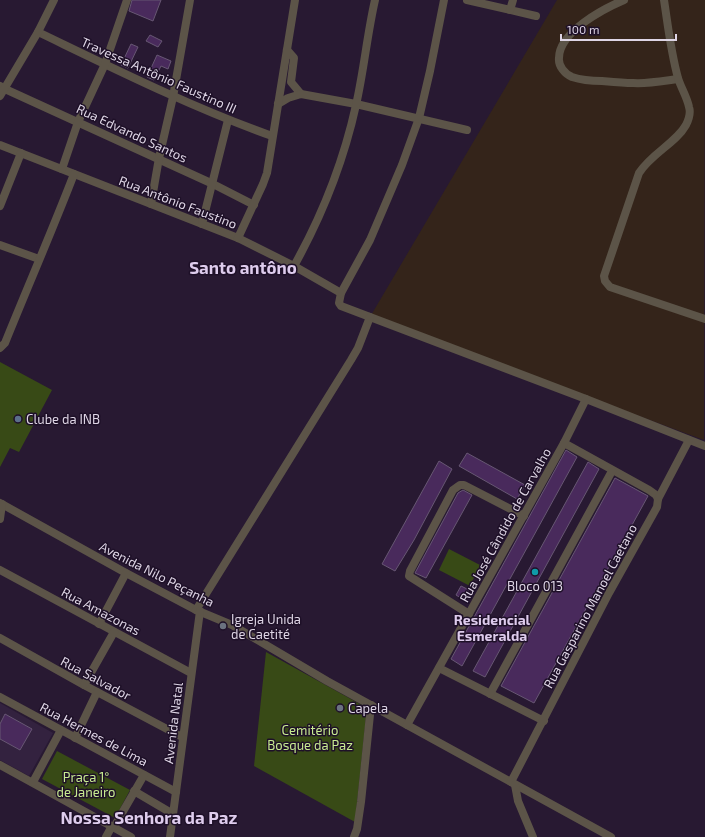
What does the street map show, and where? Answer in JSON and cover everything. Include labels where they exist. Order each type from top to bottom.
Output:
[{"type":"street","points":[[2,90],[38,32],[54,0]]},
{"type":"street","points":[[62,169],[78,122],[105,64],[127,0]]},
{"type":"street","points":[[151,204],[159,158],[173,97],[190,0]]},
{"type":"street","points":[[238,238],[267,173],[295,0]]},
{"type":"street","points":[[294,266],[310,237],[340,166],[356,104],[375,0]]},
{"type":"street","points":[[444,0],[430,71],[418,118],[402,165],[370,240],[341,293],[338,301],[340,305],[705,446]]},
{"type":"street","points":[[467,0],[536,16]]},
{"type":"street","points":[[510,10],[513,0]]},
{"type":"street","points":[[624,0],[608,7],[585,21],[561,47],[559,63],[572,77],[590,80],[633,83],[678,79]]},
{"type":"street","points":[[664,0],[678,79],[689,107],[690,116],[680,134],[650,159],[639,172],[604,276],[605,281],[610,287],[705,320]]},
{"type":"street","name":"Travessa Antônio Faustino III","points":[[38,32],[173,97],[228,120],[272,136]]},
{"type":"street","points":[[288,50],[294,58],[291,82],[301,94]]},
{"type":"street","name":"Rua Edvando Santos","points":[[2,90],[159,158],[254,205]]},
{"type":"street","points":[[278,104],[288,98],[301,94],[356,104],[467,130]]},
{"type":"street","points":[[202,224],[228,120]]},
{"type":"street","name":"Rua Antônio Faustino","points":[[0,145],[238,238],[294,266],[341,293]]},
{"type":"street","points":[[0,206],[21,153]]},
{"type":"street","points":[[0,348],[5,343],[39,259],[53,230],[74,174]]},
{"type":"street","points":[[0,245],[39,259]]},
{"type":"street","points":[[198,610],[351,360],[358,348],[370,316]]},
{"type":"street","name":"Rua José Cândido de Carvalho","points":[[407,724],[524,516],[586,399]]},
{"type":"street","name":"Rua Gasparino Manoel Caetano","points":[[513,784],[689,440]]},
{"type":"street","points":[[564,443],[612,471],[649,490],[658,499]]},
{"type":"street","points":[[490,694],[612,471]]},
{"type":"street","points":[[469,614],[409,576],[410,571],[453,490],[460,485],[464,485],[524,516]]},
{"type":"street","points":[[0,519],[1,503]]},
{"type":"street","name":"Avenida Nilo Peçanha","points":[[1,503],[126,573],[198,610],[232,625],[328,681],[611,837]]},
{"type":"street","name":"Rua Amazonas","points":[[0,570],[191,673]]},
{"type":"street","points":[[99,624],[126,573]]},
{"type":"street","name":"Avenida Natal","points":[[170,837],[198,610]]},
{"type":"street","points":[[84,685],[114,632]]},
{"type":"street","name":"Rua Salvador","points":[[0,638],[182,737]]},
{"type":"street","points":[[439,668],[544,721]]},
{"type":"street","points":[[75,738],[97,692]]},
{"type":"street","name":"Rua Hermes de Lima","points":[[0,697],[176,792]]},
{"type":"street","points":[[354,837],[357,829],[361,802],[371,705]]},
{"type":"street","points":[[33,782],[62,730]]},
{"type":"street","points":[[0,765],[131,837]]},
{"type":"street","points":[[106,837],[144,775]]},
{"type":"street","points":[[513,784],[518,801],[533,837]]},
{"type":"street","points":[[134,791],[173,814]]},
{"type":"shaded area","points":[[557,0],[705,0],[704,440],[370,317]]},
{"type":"shaded area","points":[[0,703],[53,733],[29,776],[0,760]]},
{"type":"green space","name":"Clube da INB","points":[[0,362],[52,390],[19,452],[10,448],[0,467]]},
{"type":"green space","points":[[449,549],[480,565],[470,586],[439,570]]},
{"type":"green space","name":"Cemitério Bosque da Paz","points":[[266,652],[367,708],[355,822],[254,766]]},
{"type":"green space","name":"Praça 1° de Janeiro","points":[[57,751],[130,790],[115,818],[42,779]]},
{"type":"building","points":[[132,0],[161,0],[153,21],[129,11]]},
{"type":"building","points":[[150,35],[162,41],[158,47],[146,41]]},
{"type":"building","points":[[131,44],[138,47],[128,68],[121,65]]},
{"type":"building","points":[[157,55],[171,61],[168,69],[161,66],[154,80],[147,77]]},
{"type":"building","points":[[566,450],[577,457],[462,666],[451,659]]},
{"type":"building","points":[[467,453],[525,485],[517,499],[459,466]]},
{"type":"building","points":[[439,461],[452,469],[414,540],[395,571],[382,564]]},
{"type":"building","points":[[588,462],[599,469],[485,677],[473,671]]},
{"type":"building","points":[[615,478],[648,496],[534,703],[501,686]]},
{"type":"building","points":[[463,490],[472,495],[426,578],[415,573],[458,493]]},
{"type":"building","points":[[461,586],[469,590],[464,600],[456,595]]},
{"type":"building","points":[[5,714],[32,729],[20,750],[0,739],[0,724]]},
{"type":"place","name":"Clube da INB","points":[[18,419]]},
{"type":"place","name":"Bloco 013","points":[[535,572]]},
{"type":"place","name":"Igreja Unida de Caetité","points":[[223,626]]},
{"type":"place","name":"Capela","points":[[340,708]]},
{"type":"district","name":"Santo antôno","points":[[243,268]]},
{"type":"district","name":"Residencial Esmeralda","points":[[492,628]]},
{"type":"district","name":"Nossa Senhora da Paz","points":[[149,818]]}]
